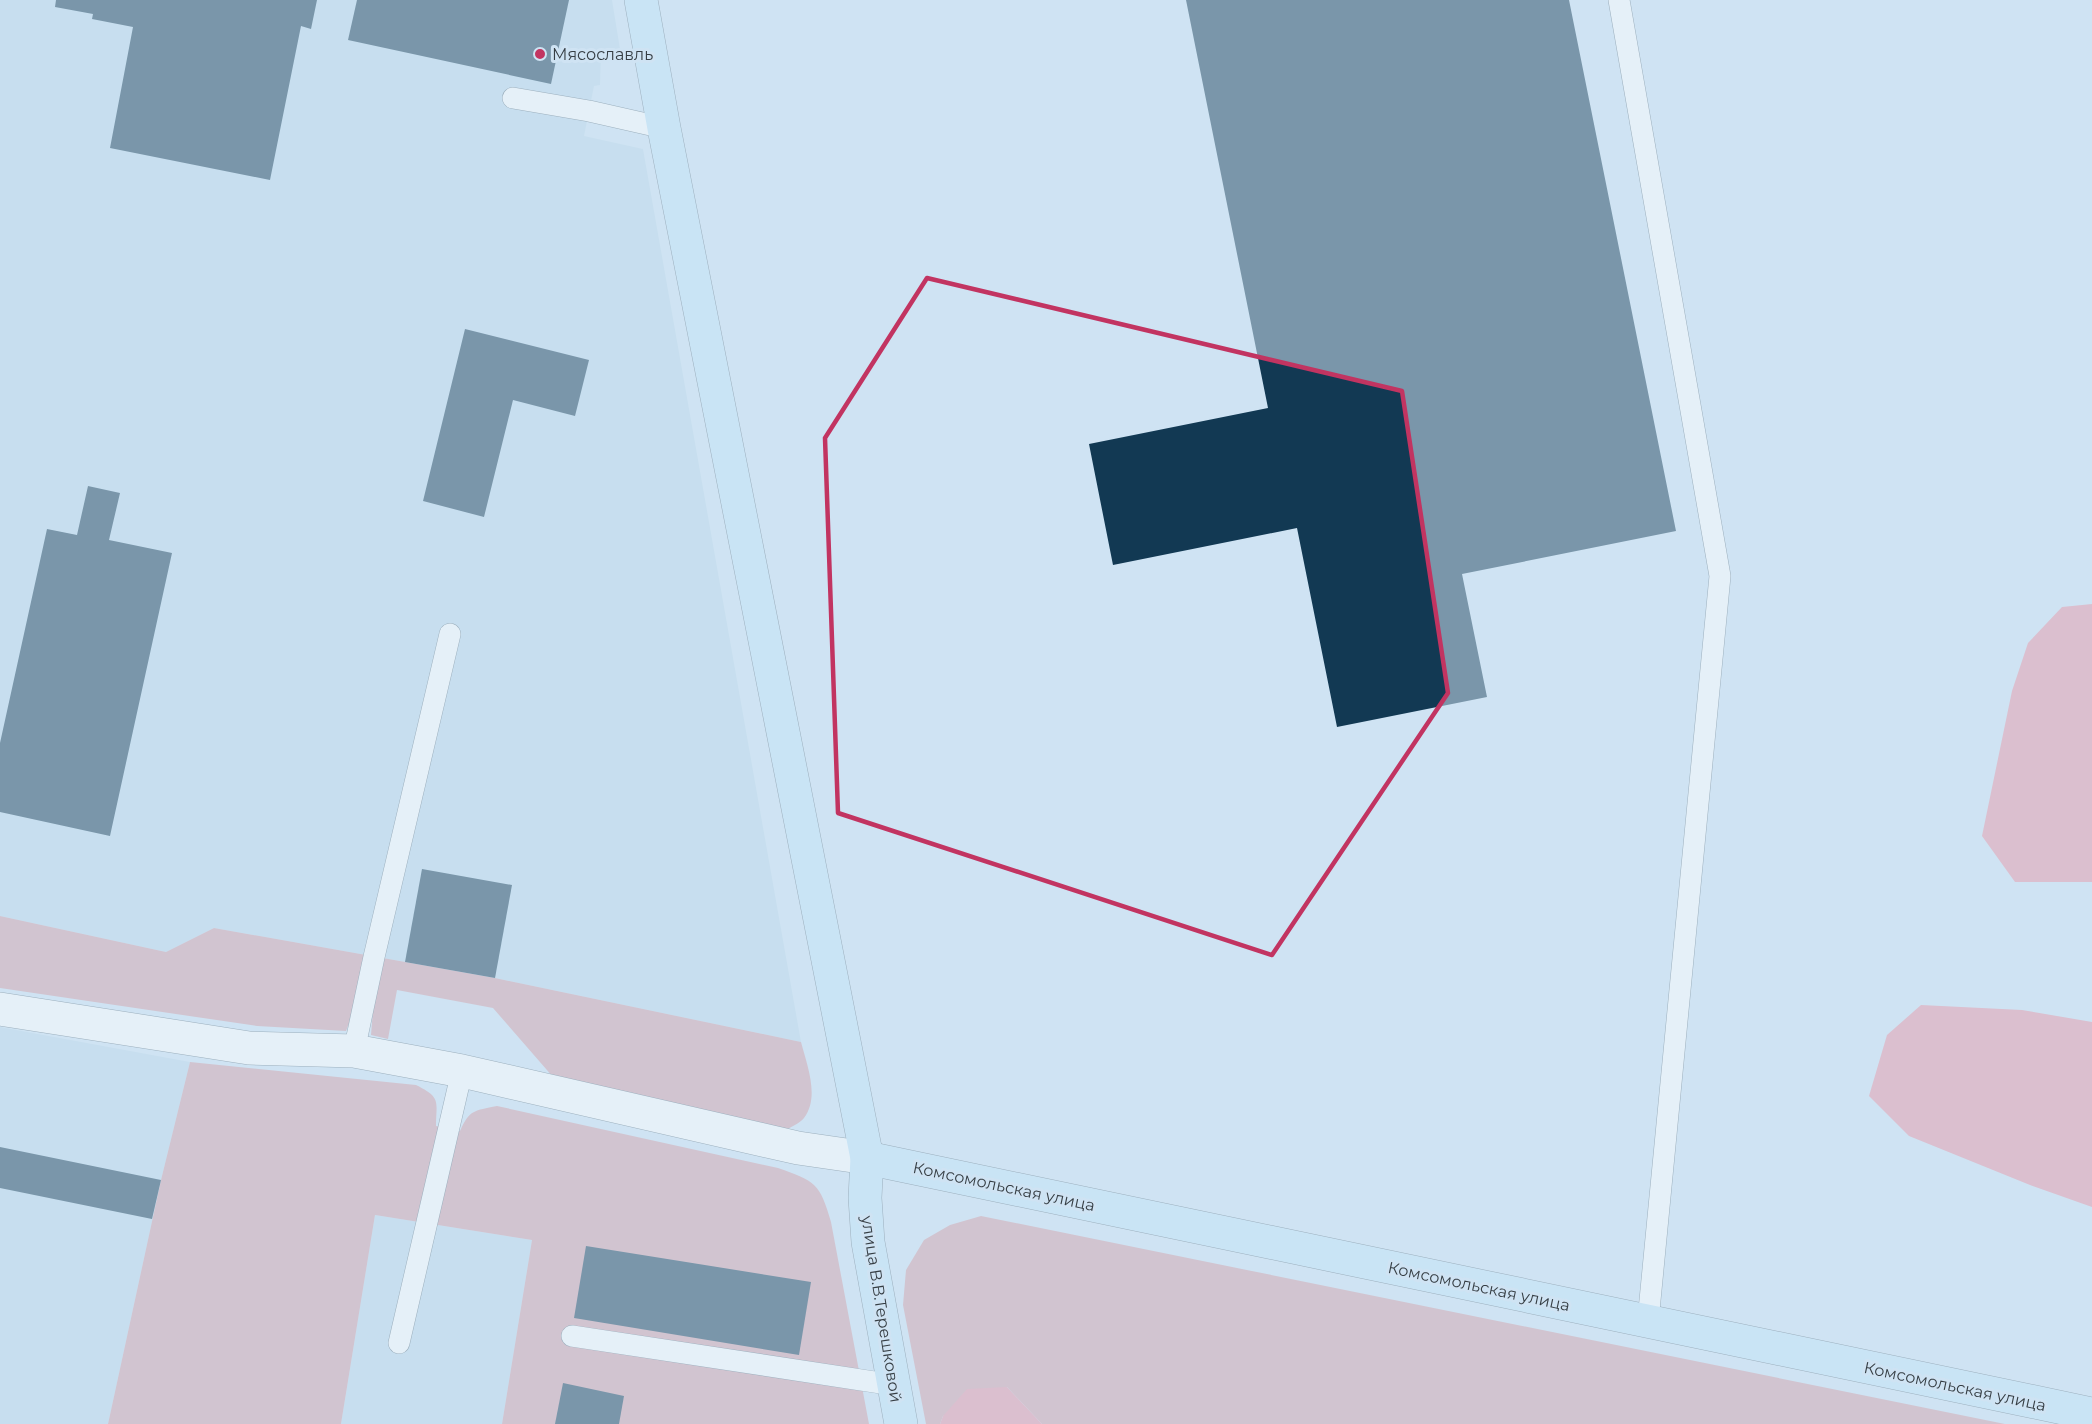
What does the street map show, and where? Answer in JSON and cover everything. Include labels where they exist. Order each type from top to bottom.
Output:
[{"type":"main road","name":"улица В.В.Терешковой","points":[[641,0],[664,128],[867,1158],[864,1198],[868,1242],[901,1424]]},
{"type":"main road","name":"Комсомольская улица","points":[[867,1158],[2092,1414]]},
{"type":"street","points":[[0,1009],[249,1048],[354,1051],[462,1071],[798,1148],[867,1158]]},
{"type":"lane","points":[[1619,0],[1720,576],[1648,1321]]},
{"type":"lane","points":[[513,98],[589,111],[664,128]]},
{"type":"lane","points":[[354,1051],[450,634]]},
{"type":"lane","points":[[399,1343],[462,1071]]},
{"type":"lane","points":[[572,1336],[894,1384]]},
{"type":"highlighted area","points":[[927,278],[1402,391],[1448,693],[1272,955],[838,813],[825,438]]},
{"type":"shaded area","points":[[0,0],[612,0],[620,49],[601,52],[600,85],[594,86],[584,136],[643,149],[801,1042],[495,978],[214,928],[166,952],[0,916]]},
{"type":"shaded area","points":[[2092,604],[2092,882],[2015,882],[1982,836],[2012,691],[2028,643],[2062,607]]},
{"type":"shaded area","points":[[0,916],[166,952],[214,928],[495,978],[801,1042],[811,1081],[809,1110],[804,1118],[788,1129],[553,1077],[493,1008],[397,990],[388,1039],[371,1035],[373,1010],[355,1008],[346,1031],[257,1026],[0,988]]},
{"type":"shaded area","points":[[1921,1005],[2022,1010],[2092,1022],[2092,1207],[2030,1185],[1909,1136],[1869,1096],[1887,1035]]},
{"type":"shaded area","points":[[0,1027],[190,1062],[161,1180],[108,1424],[0,1424]]},
{"type":"shaded area","points":[[190,1062],[416,1085],[430,1093],[436,1101],[436,1126],[460,1131],[474,1112],[497,1106],[778,1168],[800,1176],[819,1191],[831,1222],[869,1424],[502,1424],[532,1240],[375,1215],[341,1424],[108,1424],[161,1180]]},
{"type":"shaded area","points":[[375,1215],[532,1240],[502,1424],[341,1424]]},
{"type":"shaded area","points":[[981,1216],[2005,1424],[1042,1424],[1007,1387],[943,1416],[940,1424],[926,1424],[903,1305],[906,1270],[924,1240],[950,1225]]},
{"type":"shaded area","points":[[1007,1387],[1042,1424],[940,1424],[943,1416],[967,1389]]},
{"type":"building","points":[[56,0],[317,0],[311,29],[301,26],[270,180],[110,148],[133,27],[92,19],[93,14],[55,7]]},
{"type":"building","points":[[357,0],[569,0],[551,84],[348,40]]},
{"type":"building","points":[[1186,0],[1569,0],[1676,531],[1462,574],[1487,697],[1337,727],[1297,528],[1113,565],[1089,444],[1268,408]]},
{"type":"building","points":[[465,329],[589,360],[575,416],[513,400],[484,517],[423,501]]},
{"type":"building","points":[[88,486],[120,493],[109,540],[172,553],[110,836],[0,812],[0,743],[47,529],[77,535]]},
{"type":"building","points":[[422,869],[512,885],[495,978],[405,962]]},
{"type":"building","points":[[0,1147],[161,1180],[152,1219],[0,1188]]},
{"type":"building","points":[[586,1246],[811,1282],[799,1355],[574,1318]]},
{"type":"building","points":[[563,1383],[624,1396],[619,1424],[555,1424]]},
{"type":"place","name":"Мясославль","points":[[540,54]]}]
